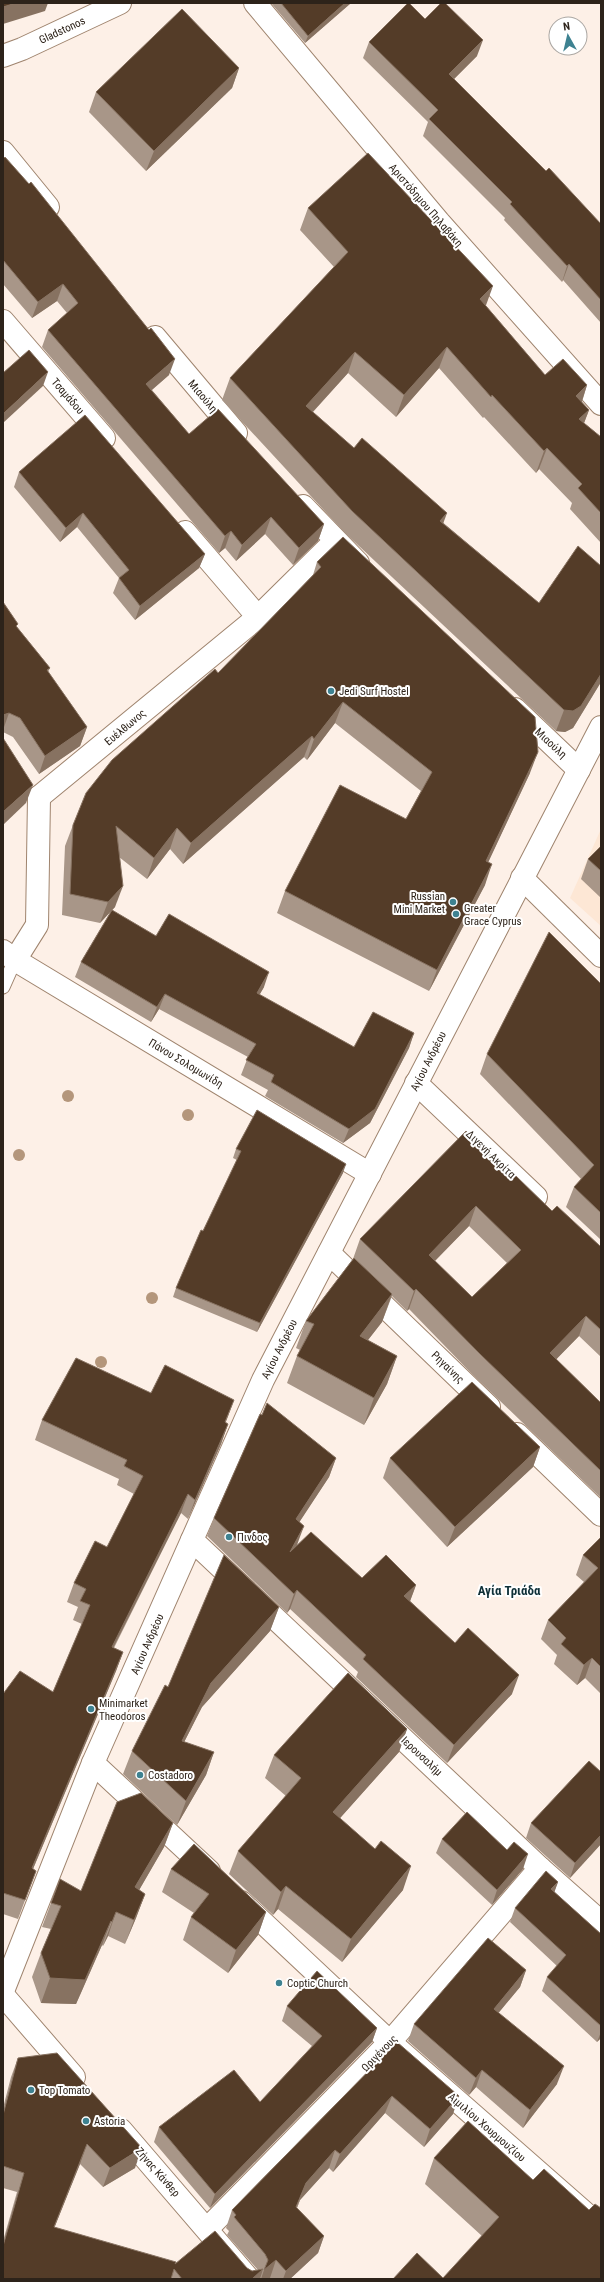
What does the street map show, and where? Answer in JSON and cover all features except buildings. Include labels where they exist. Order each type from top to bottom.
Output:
[{"type":"street","name":"Gladstonos","points":[[3,56],[22,49],[120,3]]},
{"type":"street","name":"Αριστόδημου Πηλαβάκη","points":[[255,3],[439,222],[601,404]]},
{"type":"street","points":[[3,152],[63,225]]},
{"type":"street","name":"Τσαμάδου","points":[[3,321],[117,453]]},
{"type":"street","name":"Μιαούλη","points":[[144,324],[209,404],[251,450]]},
{"type":"street","points":[[288,490],[335,541],[376,579]]},
{"type":"street","points":[[174,520],[258,617]]},
{"type":"street","name":"Ευέλθωνος","points":[[40,797],[258,617],[335,541]]},
{"type":"street","name":"Μιαούλη","points":[[498,694],[579,770]]},
{"type":"street","name":"Αγίου Ανδρέου","points":[[3,1991],[94,1763],[263,1380],[601,727]]},
{"type":"street","points":[[9,955],[37,925],[40,797],[27,780]]},
{"type":"street","points":[[522,878],[601,956]]},
{"type":"street","name":"Πάνου Σολομωνίδη","points":[[9,955],[370,1174]]},
{"type":"street","name":"Διγενή Ακρίτα","points":[[416,1083],[549,1209]]},
{"type":"street","name":"Ρηγαίνης","points":[[329,1252],[601,1515]]},
{"type":"street","name":"Ιερουσαλήμ","points":[[192,1540],[540,1868],[601,1922]]},
{"type":"street","name":"Αιμιλίου Χουρμουζίου","points":[[94,1763],[390,2042],[601,2227]]},
{"type":"street","name":"Ωριγένους","points":[[207,2229],[390,2042],[540,1868]]},
{"type":"street","points":[[3,1994],[87,2091]]},
{"type":"street","name":"Ζήνας Κάνθερ","points":[[108,2115],[249,2279]]},
{"type":"lane","points":[[3,987],[9,955]]},
{"type":"shaded area","points":[[601,829],[601,926],[570,898]]},
{"type":"place","name":"Jedi Surf Hostel","points":[[331,691]]},
{"type":"place","name":"Russian Mini Market","points":[[453,902]]},
{"type":"place","name":"Greater Grace Cyprus","points":[[456,914]]},
{"type":"place","name":"Πινδος","points":[[229,1537]]},
{"type":"place","name":"Minimarket Theodoros","points":[[91,1709]]},
{"type":"place","name":"Costadoro","points":[[140,1775]]},
{"type":"place","name":"Coptic Church","points":[[279,1983]]},
{"type":"place","name":"Top Tomato","points":[[31,2090]]},
{"type":"place","name":"Astoria","points":[[86,2121]]},
{"type":"district","name":"Αγία Τριάδα","points":[[509,1590]]}]
